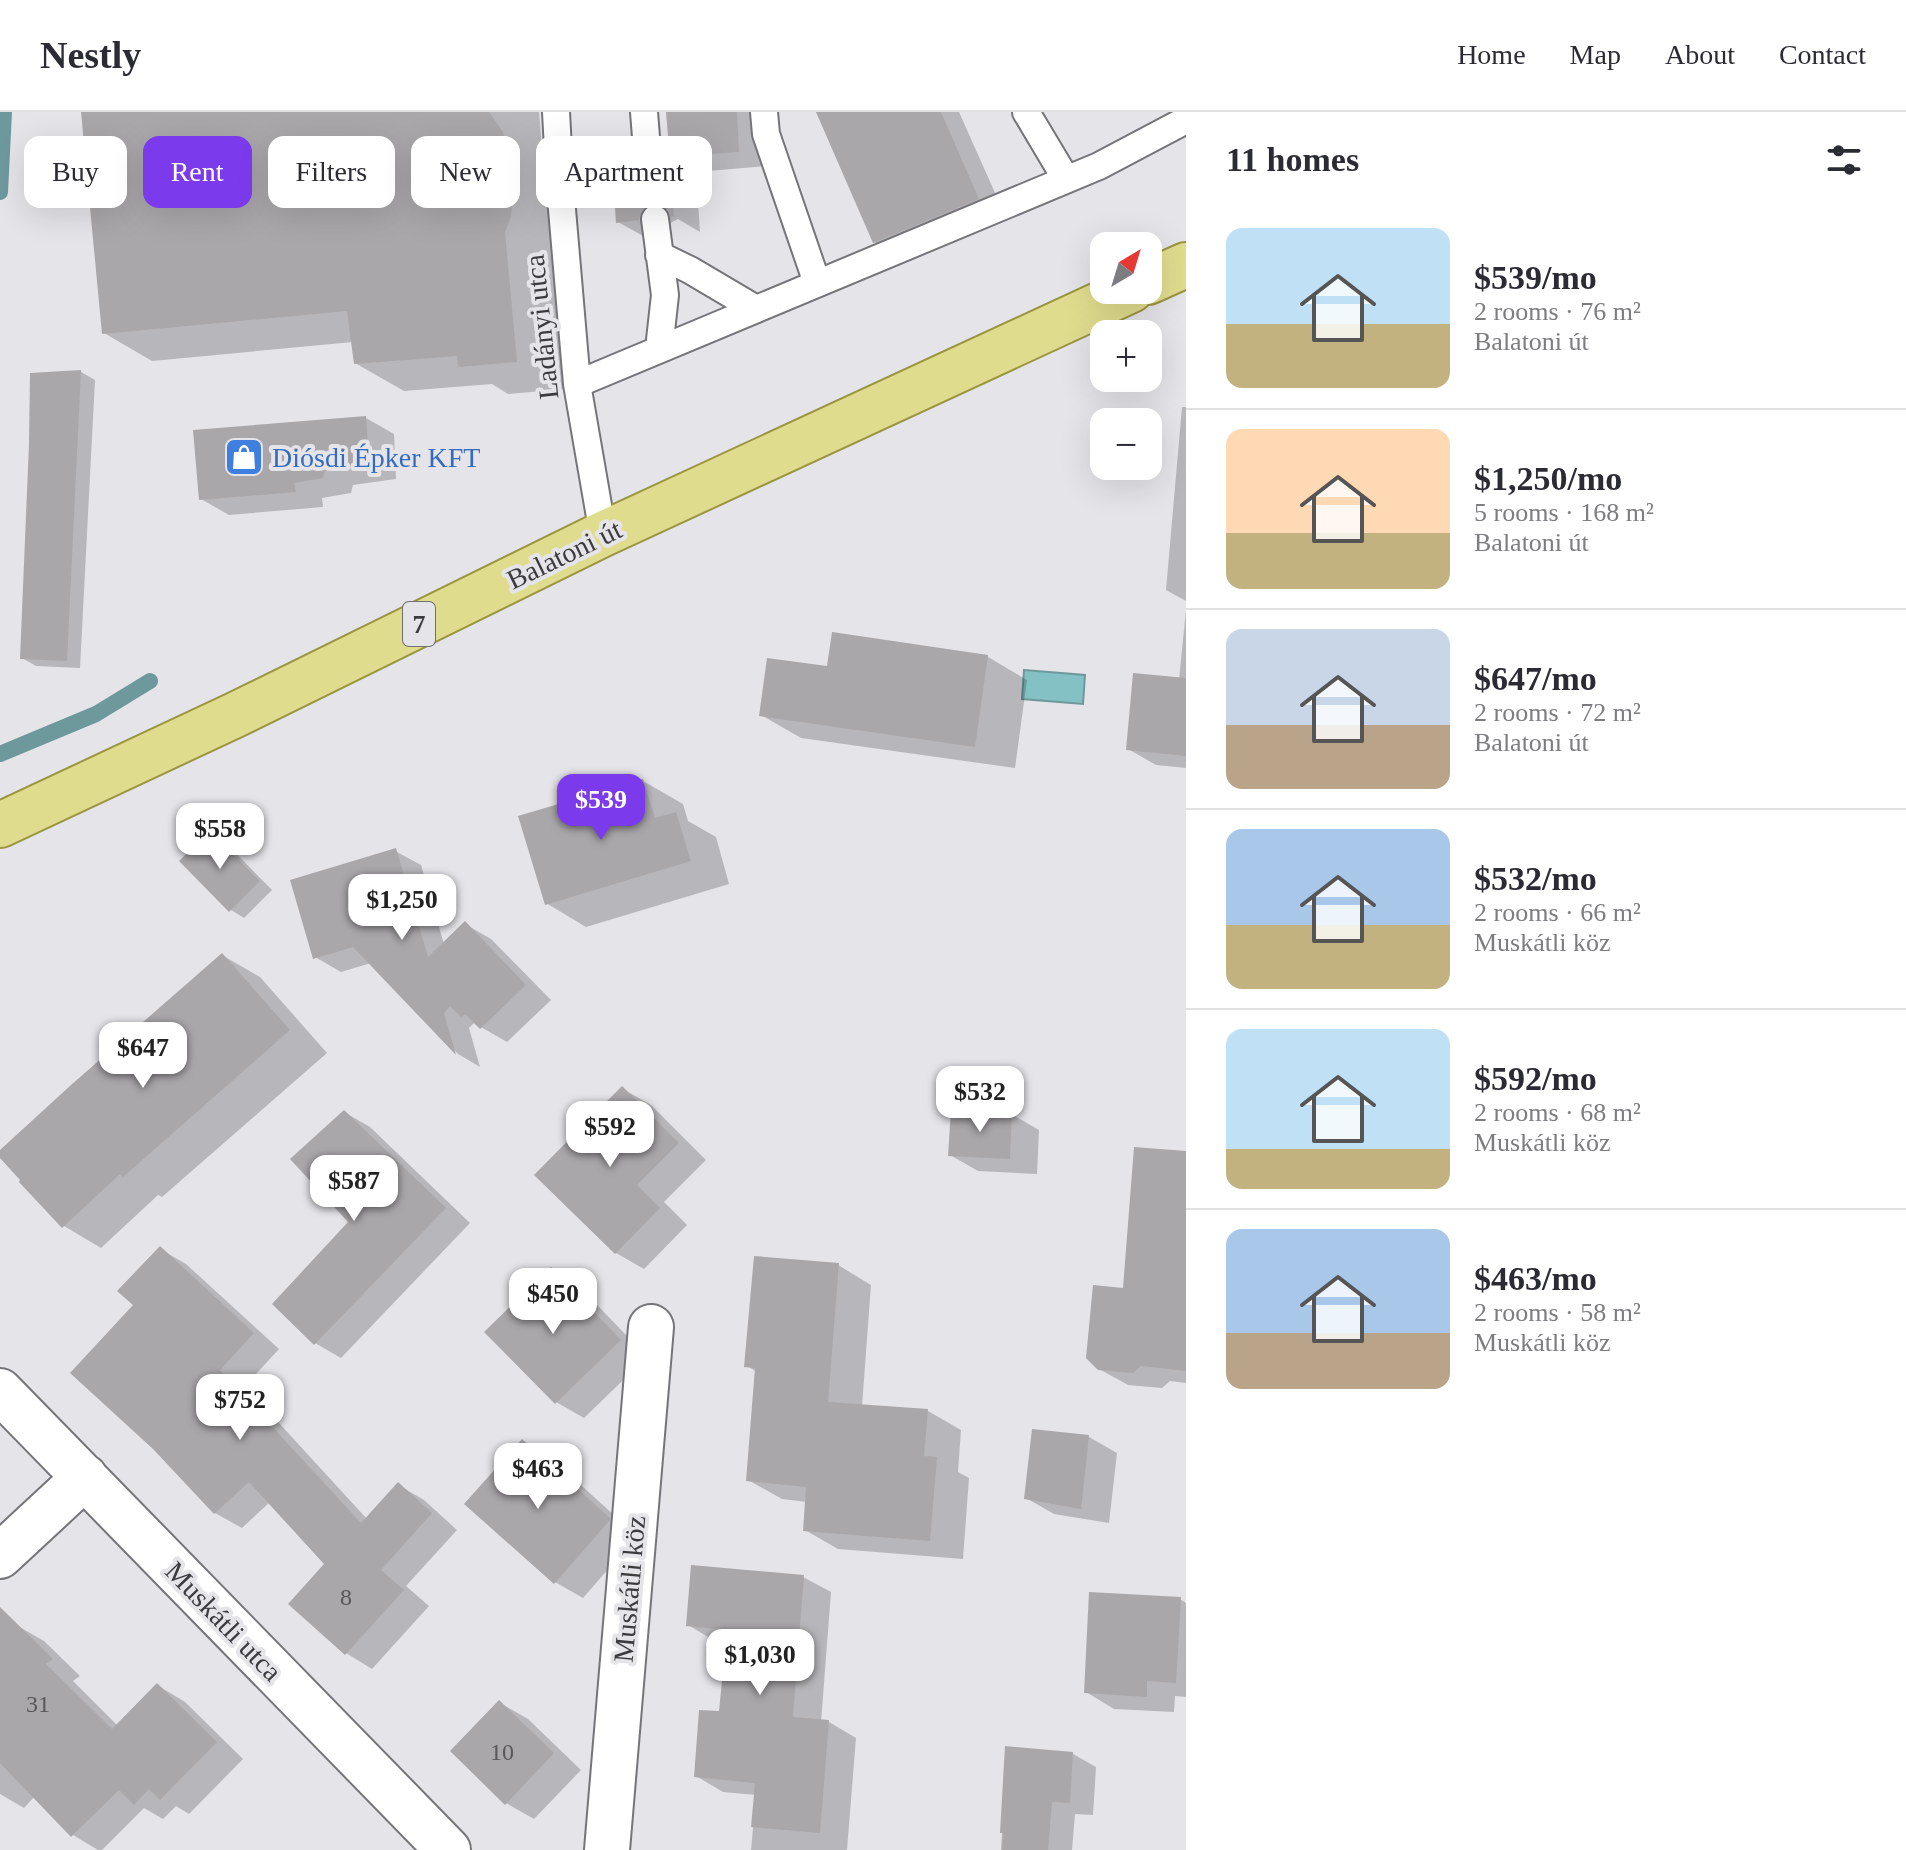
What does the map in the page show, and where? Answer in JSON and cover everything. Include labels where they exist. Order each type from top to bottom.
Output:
[{"type":"main road","points":[[1162,276],[1186,265]]},
{"type":"main road","name":"Balatoni út","points":[[0,825],[235,715],[603,534],[1101,304]]},
{"type":"street","name":"Muskátli köz","points":[[607,1850],[651,1327]]},
{"type":"street","name":"Muskátli utca","points":[[0,1391],[448,1850]]},
{"type":"street","points":[[0,1556],[85,1477]]},
{"type":"lane","name":"Ladányi utca","points":[[556,112],[577,384],[603,534]]},
{"type":"lane","points":[[764,112],[766,134],[817,283]]},
{"type":"lane","points":[[1026,112],[1066,179]]},
{"type":"lane","points":[[577,384],[1099,166],[1186,120]]},
{"type":"lane","points":[[655,219],[665,295],[659,349]]},
{"type":"lane","points":[[659,255],[756,309]]},
{"type":"water","points":[[1024,670],[1085,675],[1083,704],[1022,699]]},
{"type":"building","points":[[81,112],[489,112],[504,136],[411,136],[411,208],[512,208],[505,232],[517,362],[458,367],[457,356],[354,364],[347,311],[102,334],[90,208],[127,208],[127,136],[83,136]]},
{"type":"building","points":[[666,112],[737,112],[739,152],[712,154],[712,136],[668,136]]},
{"type":"building","points":[[816,112],[941,112],[979,199],[873,243]]},
{"type":"building","points":[[615,208],[644,208],[639,220],[616,223]]},
{"type":"building","points":[[666,208],[673,208],[674,217],[671,217]]},
{"type":"building","points":[[81,370],[67,661],[20,659],[30,373]]},
{"type":"building","name":"Diósdi Épker KFT","points":[[366,416],[369,464],[325,470],[323,478],[294,483],[296,492],[199,500],[193,430]]},
{"type":"building","points":[[832,632],[988,655],[975,747],[759,716],[767,658],[827,666]]},
{"type":"building","points":[[1133,673],[1186,678],[1186,756],[1126,750]]},
{"type":"building","points":[[643,779],[655,818],[676,812],[691,861],[545,905],[518,816]]},
{"type":"building","points":[[210,831],[260,881],[229,912],[179,861]]},
{"type":"building","points":[[396,848],[428,957],[465,921],[526,985],[480,1029],[465,1014],[461,1017],[450,1006],[444,1013],[456,1055],[353,947],[313,959],[290,880]]},
{"type":"building","points":[[222,953],[290,1030],[123,1177],[120,1174],[62,1228],[19,1182],[0,1158],[0,1150]]},
{"type":"building","points":[[622,1086],[679,1143],[637,1185],[660,1208],[615,1254],[534,1175]]},
{"type":"building","points":[[951,1109],[1012,1112],[1010,1159],[948,1156]]},
{"type":"building","points":[[344,1110],[446,1208],[314,1345],[272,1304],[348,1222],[290,1159]]},
{"type":"building","points":[[1134,1147],[1186,1151],[1186,1371],[1141,1366],[1133,1373],[1098,1370],[1086,1358],[1093,1285],[1123,1288]]},
{"type":"building","points":[[160,1246],[254,1333],[220,1370],[361,1523],[398,1482],[432,1513],[381,1570],[404,1590],[345,1655],[288,1604],[324,1564],[249,1482],[214,1514],[153,1449],[70,1373],[133,1305],[117,1291]]},
{"type":"building","points":[[754,1256],[839,1263],[828,1402],[928,1409],[924,1456],[937,1457],[930,1541],[803,1531],[806,1487],[746,1481],[755,1368],[744,1367]]},
{"type":"building","points":[[551,1267],[621,1340],[555,1404],[484,1332]]},
{"type":"building","points":[[1032,1429],[1089,1435],[1081,1509],[1024,1499]]},
{"type":"building","points":[[522,1439],[610,1518],[554,1584],[464,1504]]},
{"type":"building","points":[[691,1565],[804,1575],[793,1717],[829,1720],[820,1833],[751,1827],[755,1783],[694,1777],[699,1710],[719,1711],[727,1630],[686,1626]]},
{"type":"building","points":[[1089,1592],[1181,1597],[1176,1683],[1147,1681],[1147,1697],[1084,1693]]},
{"type":"building","points":[[0,1607],[53,1659],[46,1664],[112,1729],[157,1683],[217,1742],[160,1800],[149,1789],[134,1805],[119,1790],[71,1837],[0,1763]]},
{"type":"building","points":[[499,1700],[554,1753],[505,1805],[450,1751]]},
{"type":"building","points":[[1005,1746],[1073,1752],[1070,1803],[1052,1802],[1048,1850],[1002,1850],[1003,1833],[1000,1833]]},
{"type":"waterway","points":[[0,192],[4,112]]},
{"type":"waterway","points":[[0,754],[96,714],[150,681]]},
{"type":"place","name":"Diósdi Épker KFT","points":[[244,457]]}]
